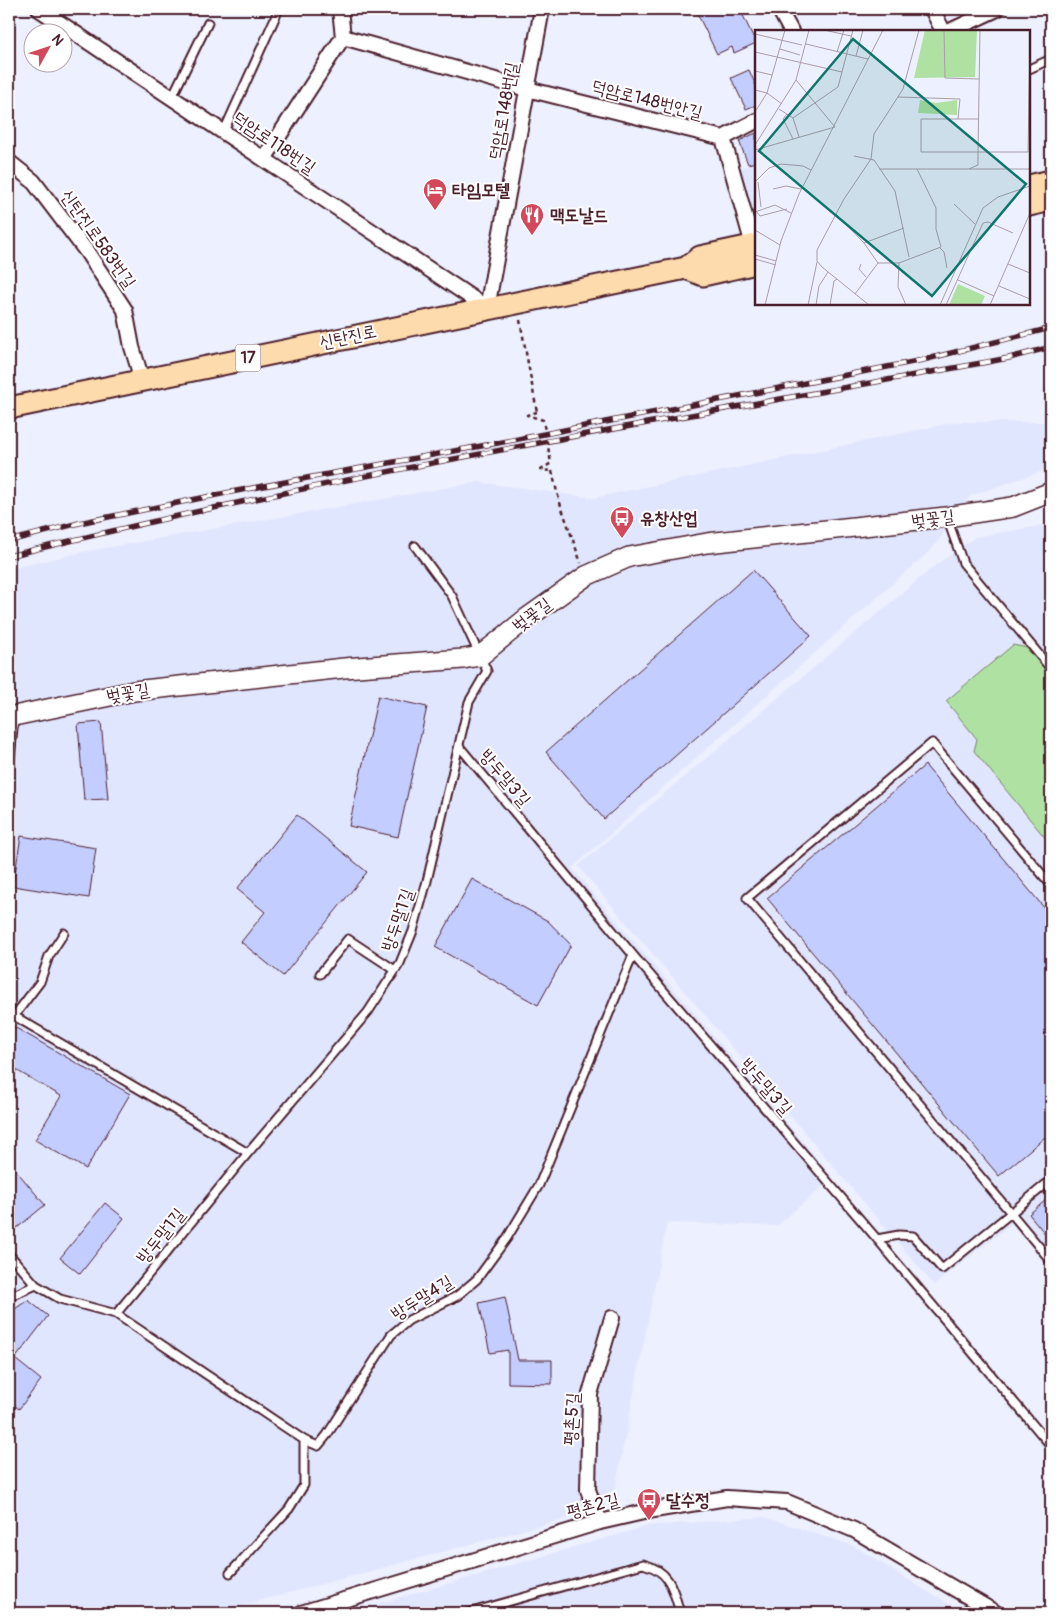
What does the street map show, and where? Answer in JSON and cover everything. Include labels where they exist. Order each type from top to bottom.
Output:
[{"type":"main road","points":[[1030,186],[1051,182]]},
{"type":"main road","points":[[1030,205],[1051,200]]},
{"type":"main road","name":"신탄진로","points":[[9,408],[686,268],[703,275],[755,251]]},
{"type":"street","name":"덕암로118번길","points":[[39,9],[487,308]]},
{"type":"street","points":[[264,159],[343,37],[340,9]]},
{"type":"street","name":"덕암로148번길","points":[[487,308],[542,9]]},
{"type":"street","points":[[779,9],[790,30]]},
{"type":"street","points":[[932,9],[943,30]]},
{"type":"street","points":[[952,30],[997,9]]},
{"type":"street","name":"덕암로148번안길","points":[[343,37],[526,89],[723,138]]},
{"type":"street","points":[[755,122],[723,138],[755,251]]},
{"type":"street","name":"신탄진로583번길","points":[[9,162],[33,181],[88,252],[125,310],[132,347],[142,380]]},
{"type":"street","name":"벚꽃길","points":[[11,716],[134,691],[344,668],[464,659],[480,656],[527,618],[586,576],[629,557],[707,544],[946,517],[1013,507],[1051,492]]},
{"type":"street","name":"평촌5길","points":[[600,1522],[588,1490],[590,1394],[612,1318]]},
{"type":"street","name":"평촌2길","points":[[301,1613],[600,1522],[648,1511],[727,1498],[787,1502],[854,1530],[996,1613]]},
{"type":"lane","points":[[224,132],[279,9]]},
{"type":"lane","points":[[172,97],[208,23]]},
{"type":"lane","points":[[1030,69],[1051,59]]},
{"type":"lane","points":[[946,517],[962,563],[1051,669]]},
{"type":"lane","points":[[415,546],[452,596],[480,656]]},
{"type":"lane","name":"방두말1길","points":[[116,1314],[248,1153],[368,1012],[400,963],[413,931],[460,746],[469,702],[487,671],[480,656]]},
{"type":"lane","points":[[9,772],[11,716]]},
{"type":"lane","points":[[1051,885],[932,743],[747,898],[1051,1260]]},
{"type":"lane","name":"방두말3길","points":[[460,746],[633,955],[877,1239],[1051,1446]]},
{"type":"lane","points":[[64,933],[49,956],[40,982],[12,1014],[248,1153]]},
{"type":"lane","points":[[320,974],[348,939],[395,970]]},
{"type":"lane","name":"방두말4길","points":[[304,1440],[318,1446],[391,1335],[409,1320],[457,1296],[471,1285],[506,1238],[539,1185],[633,955]]},
{"type":"lane","points":[[877,1239],[899,1235],[913,1236],[942,1269],[1051,1180]]},
{"type":"lane","points":[[9,1254],[36,1286],[60,1299],[116,1314],[304,1440],[304,1485],[290,1509],[230,1573]]},
{"type":"lane","points":[[9,1297],[36,1286]]},
{"type":"lane","points":[[468,1613],[643,1564],[655,1567],[665,1574],[673,1589],[680,1613]]},
{"type":"path","points":[[516,302],[537,412],[527,415],[543,420],[551,463],[541,470],[552,471],[559,500],[586,576]]},
{"type":"shaded area","points":[[755,164],[755,219],[752,219],[737,168]]},
{"type":"shaded area","points":[[956,422],[1051,422],[1051,468],[970,496],[933,548],[572,868],[833,1178],[776,1226],[667,1223],[615,1489],[576,1516],[214,1613],[9,1613],[9,569],[83,552],[479,482],[593,498]]},
{"type":"shaded area","points":[[1051,524],[1051,1271],[1012,1223],[934,1285],[578,866],[937,564],[975,537]]},
{"type":"shaded area","points":[[764,1517],[854,1546],[931,1594],[966,1613],[346,1613],[648,1526]]},
{"type":"green space","points":[[1013,645],[1028,648],[1051,677],[1051,845],[974,751],[977,739],[946,701]]},
{"type":"building","points":[[695,9],[740,9],[755,43],[734,53],[732,47],[717,54]]},
{"type":"building","points":[[749,70],[755,84],[755,105],[746,109],[731,78]]},
{"type":"building","points":[[755,133],[755,162],[748,164],[739,141]]},
{"type":"building","points":[[753,570],[811,636],[604,819],[546,752]]},
{"type":"building","points":[[378,696],[427,707],[398,837],[349,826]]},
{"type":"building","points":[[101,722],[108,799],[84,800],[78,724]]},
{"type":"building","points":[[925,765],[1051,916],[1051,1132],[999,1176],[767,898]]},
{"type":"building","points":[[297,815],[367,872],[283,976],[241,942],[265,912],[237,889]]},
{"type":"building","points":[[21,836],[96,848],[89,898],[13,886]]},
{"type":"building","points":[[472,879],[548,921],[571,945],[538,1005],[435,947]]},
{"type":"building","points":[[9,1024],[130,1094],[86,1169],[35,1140],[61,1096],[9,1066]]},
{"type":"building","points":[[9,1162],[45,1205],[17,1228],[9,1219]]},
{"type":"building","points":[[1051,1196],[1051,1241],[1029,1214]]},
{"type":"building","points":[[105,1203],[124,1218],[80,1274],[60,1258]]},
{"type":"building","points":[[505,1297],[518,1360],[552,1360],[552,1384],[508,1383],[508,1350],[490,1353],[479,1303]]},
{"type":"building","points":[[28,1300],[48,1316],[15,1359],[41,1380],[19,1409],[9,1401],[9,1313]]},
{"type":"railway","points":[[9,541],[79,523],[231,492],[503,442],[923,360],[1051,328]]},
{"type":"railway","points":[[9,556],[133,526],[382,473],[1009,358],[1051,347]]},
{"type":"place","name":"타임모텔","points":[[435,211]]},
{"type":"place","name":"맥도날드","points":[[532,236]]},
{"type":"place","name":"유창산업","points":[[622,539]]},
{"type":"place","name":"달수정","points":[[649,1521]]}]
